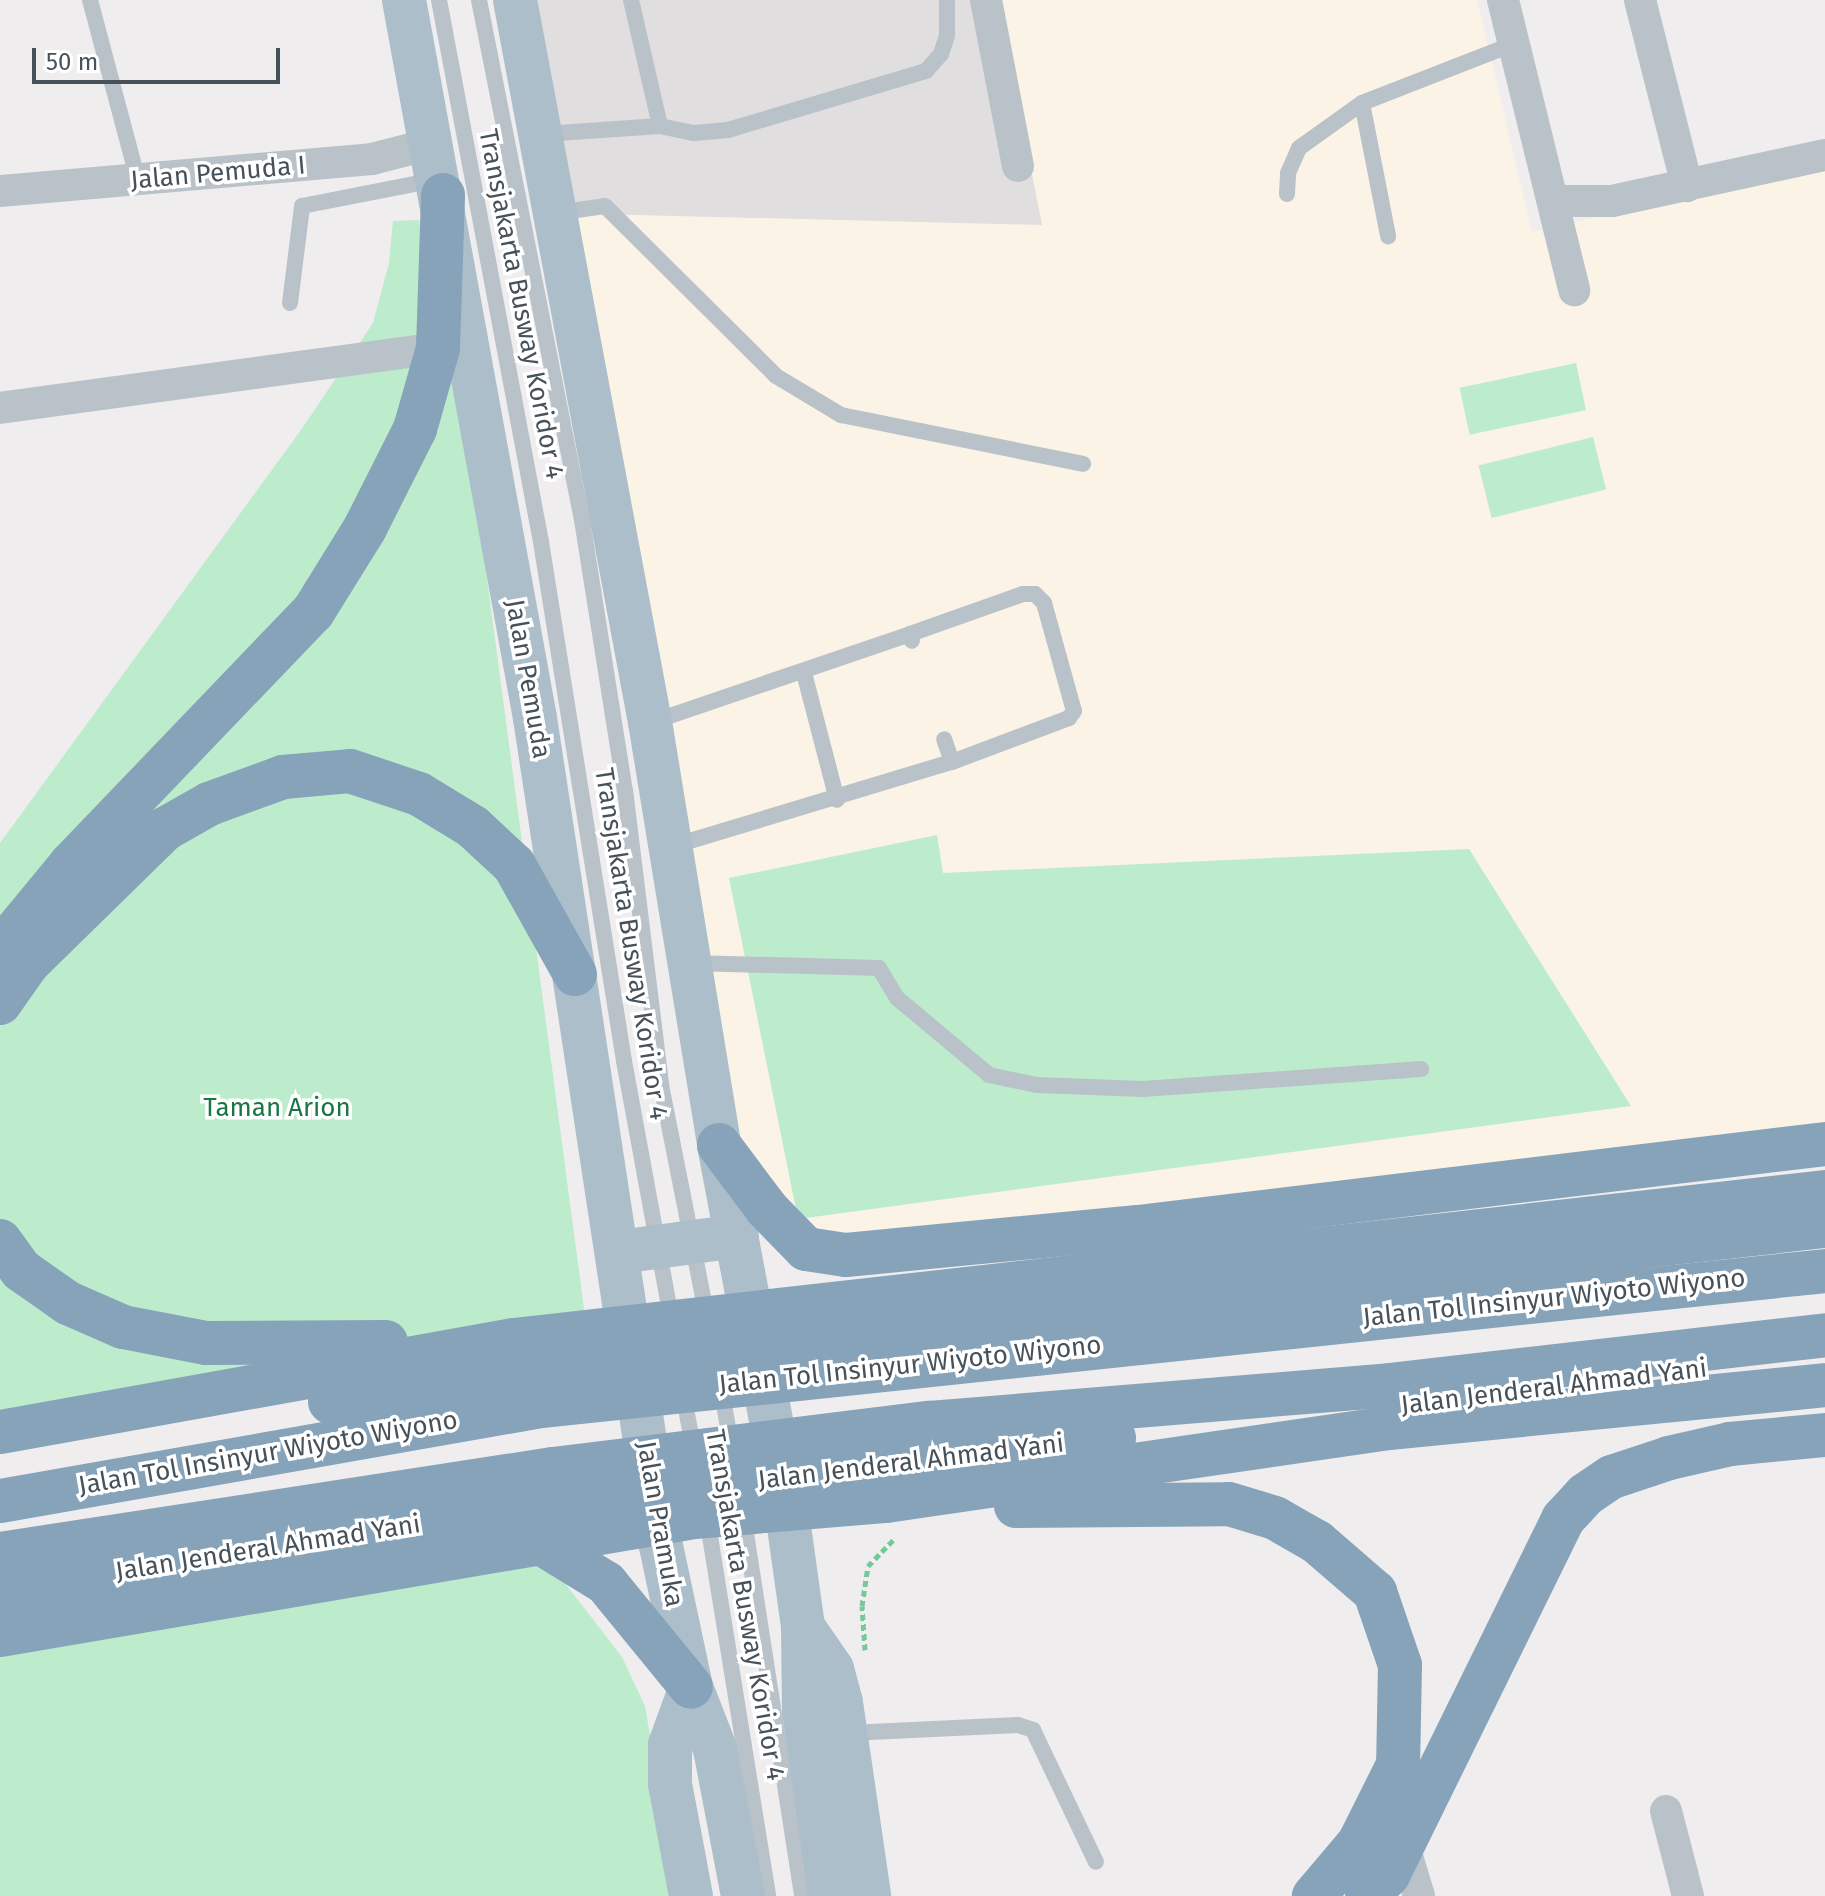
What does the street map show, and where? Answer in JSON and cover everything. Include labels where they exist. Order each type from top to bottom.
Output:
[{"type":"highway","points":[[0,950],[70,865],[313,612],[365,528],[415,429],[438,348],[439,172]]},
{"type":"highway","points":[[0,1003],[28,963],[165,829],[209,804],[283,777],[350,771],[419,794],[473,827],[514,865],[575,974]]},
{"type":"highway","points":[[719,1145],[767,1209],[806,1249],[846,1255],[1138,1227],[1825,1144]]},
{"type":"highway","points":[[0,1432],[514,1340],[1825,1192]]},
{"type":"highway","points":[[0,1453],[635,1374],[692,1356],[760,1358],[1825,1226]]},
{"type":"highway","points":[[0,1241],[21,1270],[68,1303],[123,1327],[206,1343],[514,1340]]},
{"type":"highway","name":"Jalan Tol Insinyur Wiyoto Wiyono","points":[[0,1498],[541,1406],[1825,1271]]},
{"type":"highway","name":"Jalan Tol Insinyur Wiyoto Wiyono","points":[[0,1555],[553,1469],[914,1425],[1389,1385],[1825,1335]]},
{"type":"highway","name":"Jalan Jenderal Ahmad Yani","points":[[0,1595],[487,1514],[1825,1356]]},
{"type":"highway","points":[[0,1635],[694,1517],[886,1501],[1389,1428],[1825,1385]]},
{"type":"highway","points":[[1367,1896],[1388,1875],[1563,1519],[1585,1495],[1612,1477],[1669,1458],[1730,1444],[1825,1435]]},
{"type":"highway","points":[[886,1501],[1229,1504],[1275,1518],[1352,1568],[1375,1592],[1395,1640],[1403,1694],[1398,1765],[1351,1855],[1314,1896]]},
{"type":"highway","points":[[487,1514],[606,1583],[691,1687]]},
{"type":"main road","name":"Jalan Pemuda","points":[[404,0],[439,172],[575,974],[656,1247],[635,1374]]},
{"type":"main road","points":[[515,0],[650,722],[719,1145],[775,1433],[803,1627],[804,1711],[830,1896]]},
{"type":"main road","points":[[656,1247],[737,1236]]},
{"type":"main road","name":"Jalan Pramuka","points":[[635,1374],[654,1494],[691,1687],[715,1749],[743,1896]]},
{"type":"main road","points":[[803,1627],[832,1669],[847,1734],[869,1896]]},
{"type":"main road","points":[[691,1687],[670,1745],[670,1784],[691,1896]]},
{"type":"street","points":[[986,0],[1018,166]]},
{"type":"street","points":[[1503,0],[1556,201],[1574,290]]},
{"type":"street","points":[[1640,0],[1687,186]]},
{"type":"street","points":[[1556,201],[1612,201],[1825,155]]},
{"type":"street","name":"Jalan Pemuda I","points":[[0,191],[372,159],[439,172]]},
{"type":"street","points":[[0,408],[359,356],[438,348]]},
{"type":"street","points":[[1666,1811],[1688,1896]]},
{"type":"street","points":[[1403,1843],[1419,1896]]},
{"type":"lane","points":[[90,0],[138,180]]},
{"type":"lane","name":"Transjakarta Busway Koridor 4","points":[[439,0],[541,542],[656,1247],[692,1356],[731,1439],[720,1485],[768,1896]]},
{"type":"lane","name":"Transjakarta Busway Koridor 4","points":[[479,0],[582,520],[625,790],[662,1090],[656,1247],[692,1356],[693,1443],[720,1485],[802,1896]]},
{"type":"lane","points":[[631,0],[660,126]]},
{"type":"lane","points":[[540,134],[660,126],[694,133],[728,130],[926,71],[941,54],[947,35],[947,0]]},
{"type":"lane","points":[[1287,194],[1288,173],[1299,148],[1362,103],[1513,44]]},
{"type":"lane","points":[[1362,103],[1388,236]]},
{"type":"lane","points":[[290,303],[302,206],[439,172]]},
{"type":"lane","points":[[556,213],[605,206],[776,376],[841,415],[1083,464]]},
{"type":"lane","points":[[650,722],[911,638],[1023,594],[1035,594],[1044,603],[1074,711],[1069,718],[952,762],[837,800],[672,846]]},
{"type":"lane","points":[[804,673],[837,800]]},
{"type":"lane","points":[[944,739],[952,762]]},
{"type":"lane","points":[[690,963],[879,968],[897,998],[989,1075],[1037,1085],[1143,1089],[1421,1069]]},
{"type":"lane","points":[[760,1358],[1825,1262]]},
{"type":"lane","points":[[0,1555],[237,1508],[646,1447],[1825,1321]]},
{"type":"lane","points":[[0,1498],[635,1374]]},
{"type":"lane","points":[[847,1734],[1018,1725],[1033,1730],[1096,1862]]},
{"type":"shaded area","points":[[514,0],[1477,0],[1532,232],[1825,165],[1825,1143],[846,1255],[719,1145]]},
{"type":"shaded area","points":[[514,0],[998,0],[1042,225],[556,213]]},
{"type":"green space","name":"Taman Arion","points":[[419,220],[454,330],[588,1339],[0,1433],[0,843],[301,430],[373,323],[389,263],[393,221]]},
{"type":"green space","points":[[1576,363],[1586,410],[1470,435],[1460,388]]},
{"type":"green space","points":[[1593,437],[1606,489],[1492,518],[1479,466]]},
{"type":"green space","points":[[937,835],[943,873],[1469,849],[1631,1106],[798,1219],[729,878]]},
{"type":"green space","points":[[529,1556],[561,1578],[622,1657],[645,1706],[677,1896],[0,1896],[0,1652]]}]
